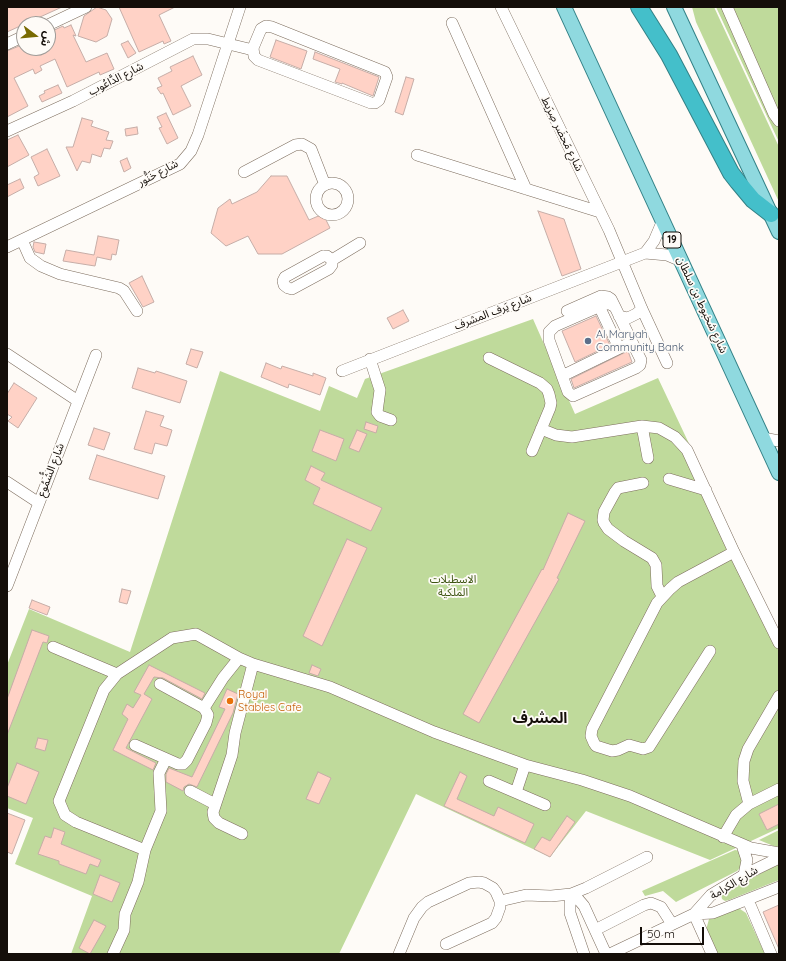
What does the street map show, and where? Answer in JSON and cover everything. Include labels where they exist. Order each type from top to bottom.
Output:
[{"type":"highway","points":[[639,7],[676,68],[731,173],[753,200],[771,214]]},
{"type":"main road","name":"شارع شخبوط بن سلطان","points":[[564,7],[779,473]]},
{"type":"main road","points":[[674,7],[779,232]]},
{"type":"street","points":[[56,21],[86,7]]},
{"type":"street","name":"شارع خَنُّور","points":[[7,247],[180,164],[191,151],[198,135],[240,7]]},
{"type":"street","name":"شارع مَحضَر صِرَيط","points":[[501,7],[600,212],[643,313],[667,363]]},
{"type":"street","points":[[727,7],[774,114],[779,121]]},
{"type":"street","points":[[452,23],[526,189]]},
{"type":"street","points":[[269,26],[385,72],[387,77],[379,100],[375,103],[371,103],[258,60],[254,56],[253,50],[261,29],[269,26]]},
{"type":"street","name":"شارع الدَّاعُوب","points":[[7,131],[73,100],[188,41],[203,38],[253,50]]},
{"type":"street","points":[[244,172],[296,145],[302,144],[308,146],[312,152],[325,185]]},
{"type":"street","points":[[417,155],[600,212]]},
{"type":"street","points":[[645,253],[654,241],[662,220]]},
{"type":"street","points":[[22,240],[30,258],[41,266],[60,274],[119,288],[124,291],[138,311]]},
{"type":"street","points":[[332,260],[360,244]]},
{"type":"street","name":"شارع يَرف المشرف","points":[[342,371],[645,253],[667,255],[681,261]]},
{"type":"street","points":[[567,311],[604,295],[608,296],[611,299],[617,311],[626,329],[641,360],[640,365],[636,368],[573,396],[568,392],[548,338],[550,330],[555,326],[599,306],[607,304],[617,311],[628,318],[636,314],[643,313]]},
{"type":"street","points":[[599,306],[619,348]]},
{"type":"street","points":[[626,329],[630,321],[643,313]]},
{"type":"street","points":[[562,376],[632,342]]},
{"type":"street","points":[[7,354],[78,401]]},
{"type":"street","name":"شارع الشُّمُوع","points":[[7,586],[96,355]]},
{"type":"street","points":[[489,358],[540,383],[547,390],[551,398],[551,403],[532,451]]},
{"type":"street","points":[[370,360],[380,390],[377,412],[380,416],[391,420]]},
{"type":"street","points":[[541,429],[556,435],[572,437],[642,426],[655,427],[668,432],[682,443],[687,450],[734,552],[779,643]]},
{"type":"street","points":[[642,426],[648,458]]},
{"type":"street","points":[[763,438],[779,441]]},
{"type":"street","points":[[669,478],[706,490]]},
{"type":"street","points":[[7,482],[39,503]]},
{"type":"street","points":[[643,483],[618,488],[604,512],[603,520],[608,530],[652,558],[656,565],[657,586],[662,596]]},
{"type":"street","points":[[710,651],[649,747],[643,749],[629,745],[612,751],[596,746],[591,736],[592,729],[652,610],[662,596],[687,576],[734,552]]},
{"type":"street","points":[[145,850],[76,822],[65,815],[59,801],[104,690],[117,674],[172,638],[196,634],[239,658],[253,664],[330,687],[434,732],[525,765],[582,780],[630,796],[677,815],[742,845],[760,851],[779,853]]},
{"type":"street","points":[[53,647],[117,674]]},
{"type":"street","points":[[204,708],[223,678],[239,658]]},
{"type":"street","points":[[242,834],[216,821],[213,812],[232,755],[235,733],[253,664]]},
{"type":"street","points":[[135,744],[180,765],[185,763],[208,720],[208,715],[204,708],[160,684]]},
{"type":"street","points":[[749,804],[743,781],[744,761],[748,749],[779,696]]},
{"type":"street","points":[[113,954],[124,930],[125,914],[138,882],[145,850],[162,811],[159,773],[166,759]]},
{"type":"street","points":[[516,792],[525,765]]},
{"type":"street","points":[[489,781],[545,805]]},
{"type":"street","points":[[723,837],[736,815],[749,804],[779,789]]},
{"type":"street","points":[[190,790],[215,804]]},
{"type":"street","points":[[742,845],[747,860],[744,875]]},
{"type":"street","points":[[500,901],[526,895],[551,896],[571,894],[586,888],[647,856]]},
{"type":"street","name":"شارع الكرامة","points":[[694,914],[711,895],[744,875],[779,858]]},
{"type":"street","points":[[399,954],[418,912],[428,902],[469,883],[484,883],[493,888],[500,901],[498,913],[492,923],[446,944]]},
{"type":"street","name":"شارع الكرامة","points":[[610,954],[694,914],[713,913],[779,887]]},
{"type":"street","points":[[571,894],[578,898],[584,906],[606,954]]},
{"type":"street","points":[[571,894],[570,913],[584,954]]},
{"type":"street","points":[[748,900],[771,954]]},
{"type":"street","points":[[596,930],[644,905],[651,903],[655,903],[661,907],[672,924]]},
{"type":"street","points":[[694,914],[712,954]]},
{"type":"green space","points":[[692,7],[714,7],[779,147],[779,202],[696,22]]},
{"type":"green space","points":[[716,7],[779,7],[779,142]]},
{"type":"green space","name":"الاسطبلات الملكية","points":[[533,319],[575,414],[658,378],[779,634],[779,828],[710,860],[586,811],[550,857],[416,794],[339,954],[71,954],[92,896],[15,864],[33,818],[7,808],[7,665],[29,609],[130,652],[220,371],[320,411],[329,386],[357,398],[365,379]]},
{"type":"green space","points":[[779,830],[779,846],[776,847],[759,840]]},
{"type":"green space","points":[[735,850],[740,851],[743,865],[737,871],[676,902],[663,891],[645,896],[642,891]]},
{"type":"green space","points":[[779,864],[779,880],[729,900],[725,901],[722,899],[721,894]]},
{"type":"green space","points":[[735,909],[740,909],[746,913],[765,954],[717,954],[706,930],[709,919]]},
{"type":"building","points":[[7,7],[62,7],[42,16],[16,16],[16,28],[7,32]]},
{"type":"building","points":[[97,7],[106,10],[112,19],[107,36],[96,42],[78,36],[84,16]]},
{"type":"building","points":[[119,7],[175,7],[159,15],[171,41],[164,44],[163,41],[139,52]]},
{"type":"building","points":[[71,25],[76,36],[73,35],[86,62],[107,53],[114,69],[100,75],[99,72],[67,87],[55,59],[40,66],[42,70],[35,74],[33,69],[14,78],[28,106],[7,117],[7,51],[16,47],[16,56],[56,56],[56,29],[63,26],[64,28]]},
{"type":"building","points":[[276,40],[307,51],[301,69],[270,57]]},
{"type":"building","points":[[128,41],[136,53],[128,58],[121,44]]},
{"type":"building","points":[[315,52],[379,77],[373,96],[342,83],[335,82],[340,69],[313,59]]},
{"type":"building","points":[[193,56],[202,75],[181,86],[191,106],[173,115],[163,93],[161,94],[157,88],[162,86],[158,78],[172,71],[170,67]]},
{"type":"building","points":[[406,77],[414,79],[403,115],[395,112]]},
{"type":"building","points":[[58,85],[62,93],[42,102],[39,96],[45,93],[44,91]]},
{"type":"building","points":[[166,113],[178,138],[167,144],[159,128],[162,127],[157,117]]},
{"type":"building","points":[[82,118],[93,121],[91,126],[109,132],[106,140],[113,141],[110,149],[104,148],[101,157],[92,154],[90,163],[82,161],[77,171],[66,147],[73,147]]},
{"type":"building","points":[[137,127],[138,134],[126,136],[125,129]]},
{"type":"building","points":[[18,135],[29,155],[7,167],[7,140]]},
{"type":"building","points":[[47,149],[60,176],[38,186],[34,177],[39,174],[31,157]]},
{"type":"building","points":[[127,158],[131,168],[124,172],[120,161]]},
{"type":"building","points":[[271,176],[287,176],[309,220],[323,214],[330,228],[282,254],[258,254],[248,236],[226,246],[211,233],[218,208],[230,199],[232,204],[257,192]]},
{"type":"building","points":[[20,179],[24,188],[7,197],[7,185]]},
{"type":"building","points":[[538,211],[564,219],[581,269],[562,276]]},
{"type":"building","points":[[98,236],[119,240],[116,255],[112,254],[111,260],[97,257],[95,266],[63,261],[66,250],[94,255]]},
{"type":"building","points":[[34,242],[46,244],[44,254],[35,252],[33,247]]},
{"type":"building","points":[[142,276],[154,302],[143,307],[129,283]]},
{"type":"building","points":[[403,310],[409,321],[393,329],[387,318]]},
{"type":"building","name":"Al Maryah Community Bank","points":[[596,316],[610,345],[575,362],[562,331]]},
{"type":"building","points":[[191,349],[203,352],[197,368],[186,364]]},
{"type":"building","points":[[628,351],[632,362],[574,388],[571,379]]},
{"type":"building","points":[[266,363],[281,369],[282,366],[313,376],[313,373],[326,378],[320,395],[289,384],[288,388],[261,377]]},
{"type":"building","points":[[138,368],[155,373],[156,371],[187,381],[180,403],[132,388]]},
{"type":"building","points":[[14,383],[37,398],[18,428],[8,421],[12,417],[7,414],[7,394]]},
{"type":"building","points":[[146,411],[164,416],[160,426],[172,430],[167,446],[155,443],[152,454],[134,449]]},
{"type":"building","points":[[366,422],[378,426],[376,433],[364,429]]},
{"type":"building","points":[[94,428],[110,433],[104,450],[88,445]]},
{"type":"building","points":[[320,430],[344,439],[336,461],[312,451]]},
{"type":"building","points":[[357,430],[367,434],[359,452],[349,448]]},
{"type":"building","points":[[97,455],[165,476],[158,499],[89,479]]},
{"type":"building","points":[[311,466],[325,473],[321,480],[382,508],[371,531],[313,504],[320,488],[305,480]]},
{"type":"building","points":[[568,513],[585,521],[557,578],[559,579],[479,723],[463,714],[542,569],[543,570]]},
{"type":"building","points":[[347,539],[367,548],[322,646],[303,636]]},
{"type":"building","points":[[122,589],[131,591],[127,604],[119,602]]},
{"type":"building","points":[[32,600],[50,607],[47,615],[29,608]]},
{"type":"building","points":[[32,630],[49,636],[47,643],[43,642],[7,735],[7,699]]},
{"type":"building","points":[[149,665],[205,693],[202,699],[163,678],[154,677],[144,694],[152,699],[126,748],[156,763],[153,770],[113,750],[128,719],[122,714],[127,704],[133,708],[141,695],[134,692]]},
{"type":"building","points":[[312,665],[321,669],[318,676],[309,673]]},
{"type":"building","points":[[227,689],[238,694],[233,713],[197,787],[189,784],[184,787],[183,791],[166,782],[166,774],[169,768],[192,777],[225,709],[219,707]]},
{"type":"building","points":[[38,738],[48,740],[45,751],[35,748]]},
{"type":"building","points":[[17,763],[39,772],[26,804],[7,796],[7,788]]},
{"type":"building","points":[[318,772],[331,778],[319,804],[306,799]]},
{"type":"building","points":[[460,772],[467,776],[457,799],[494,816],[498,807],[534,824],[525,843],[444,806]]},
{"type":"building","points":[[779,804],[779,824],[767,830],[759,814]]},
{"type":"building","points":[[7,813],[25,820],[12,854],[7,852]]},
{"type":"building","points":[[567,816],[575,822],[550,857],[534,849],[542,837],[550,841]]},
{"type":"building","points":[[54,828],[65,832],[61,844],[101,860],[98,867],[90,864],[86,874],[59,864],[59,861],[38,854],[45,836],[51,838]]},
{"type":"building","points":[[100,875],[120,883],[112,902],[93,894]]},
{"type":"building","points":[[779,905],[779,949],[763,912]]},
{"type":"building","points":[[94,920],[106,926],[90,954],[79,948]]},
{"type":"place","name":"Al Maryah Community Bank","points":[[588,341]]},
{"type":"place","name":"Royal Stables Cafe","points":[[230,701]]},
{"type":"district","name":"المشرف","points":[[540,718]]}]
